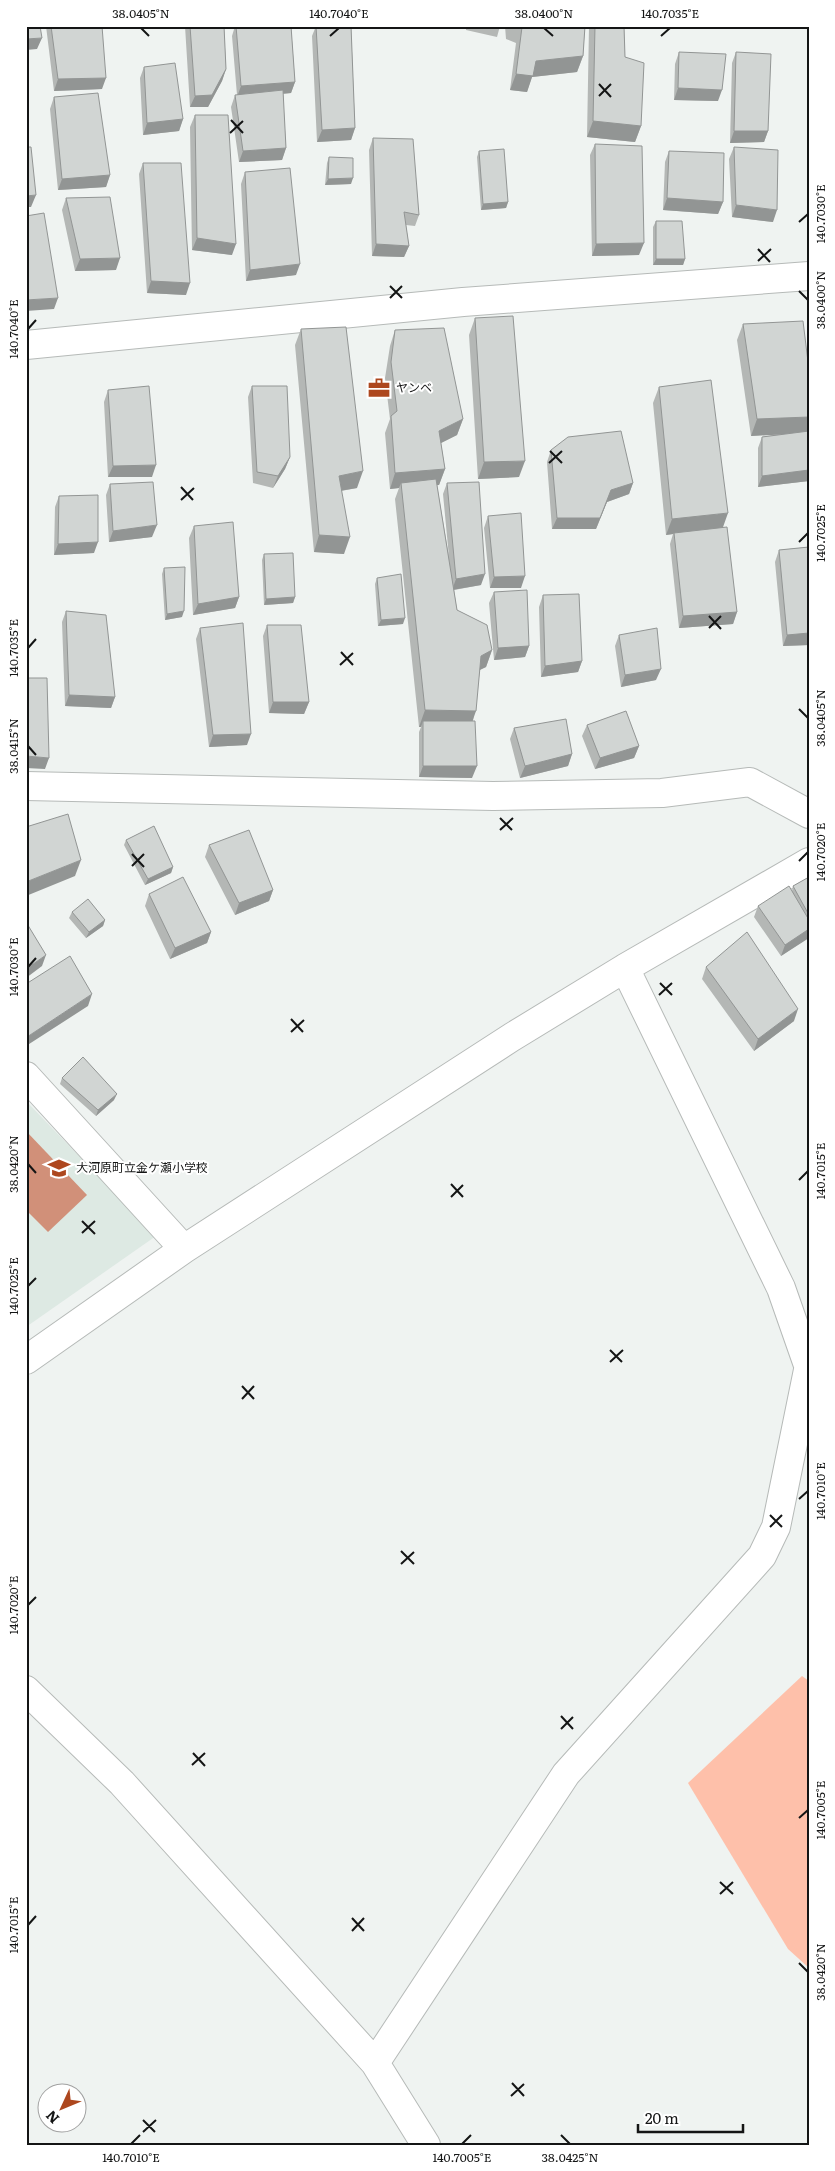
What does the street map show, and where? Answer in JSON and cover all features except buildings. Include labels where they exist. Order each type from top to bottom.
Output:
[{"type":"street","points":[[26,345],[463,302],[809,276]]},
{"type":"street","points":[[26,786],[493,796],[662,793],[750,782],[809,814]]},
{"type":"street","points":[[26,1360],[184,1249],[512,1037],[625,968],[809,862]]},
{"type":"street","points":[[375,2063],[566,1774],[762,1556],[776,1526],[808,1366],[782,1288],[625,968]]},
{"type":"street","points":[[26,1076],[184,1249]]},
{"type":"street","points":[[26,1690],[122,1783],[375,2063],[426,2145]]},
{"type":"shaded area","name":"大河原町立金ケ瀬小学校","points":[[26,1101],[156,1236],[26,1327]]},
{"type":"shaded area","points":[[26,1131],[87,1195],[48,1232],[26,1210]]},
{"type":"shaded area","points":[[802,1676],[809,1681],[809,1968],[788,1949],[688,1783]]},
{"type":"place","name":"ヤンベ","points":[[379,388]]},
{"type":"place","name":"大河原町立金ケ瀬小学校","points":[[59,1168]]}]
